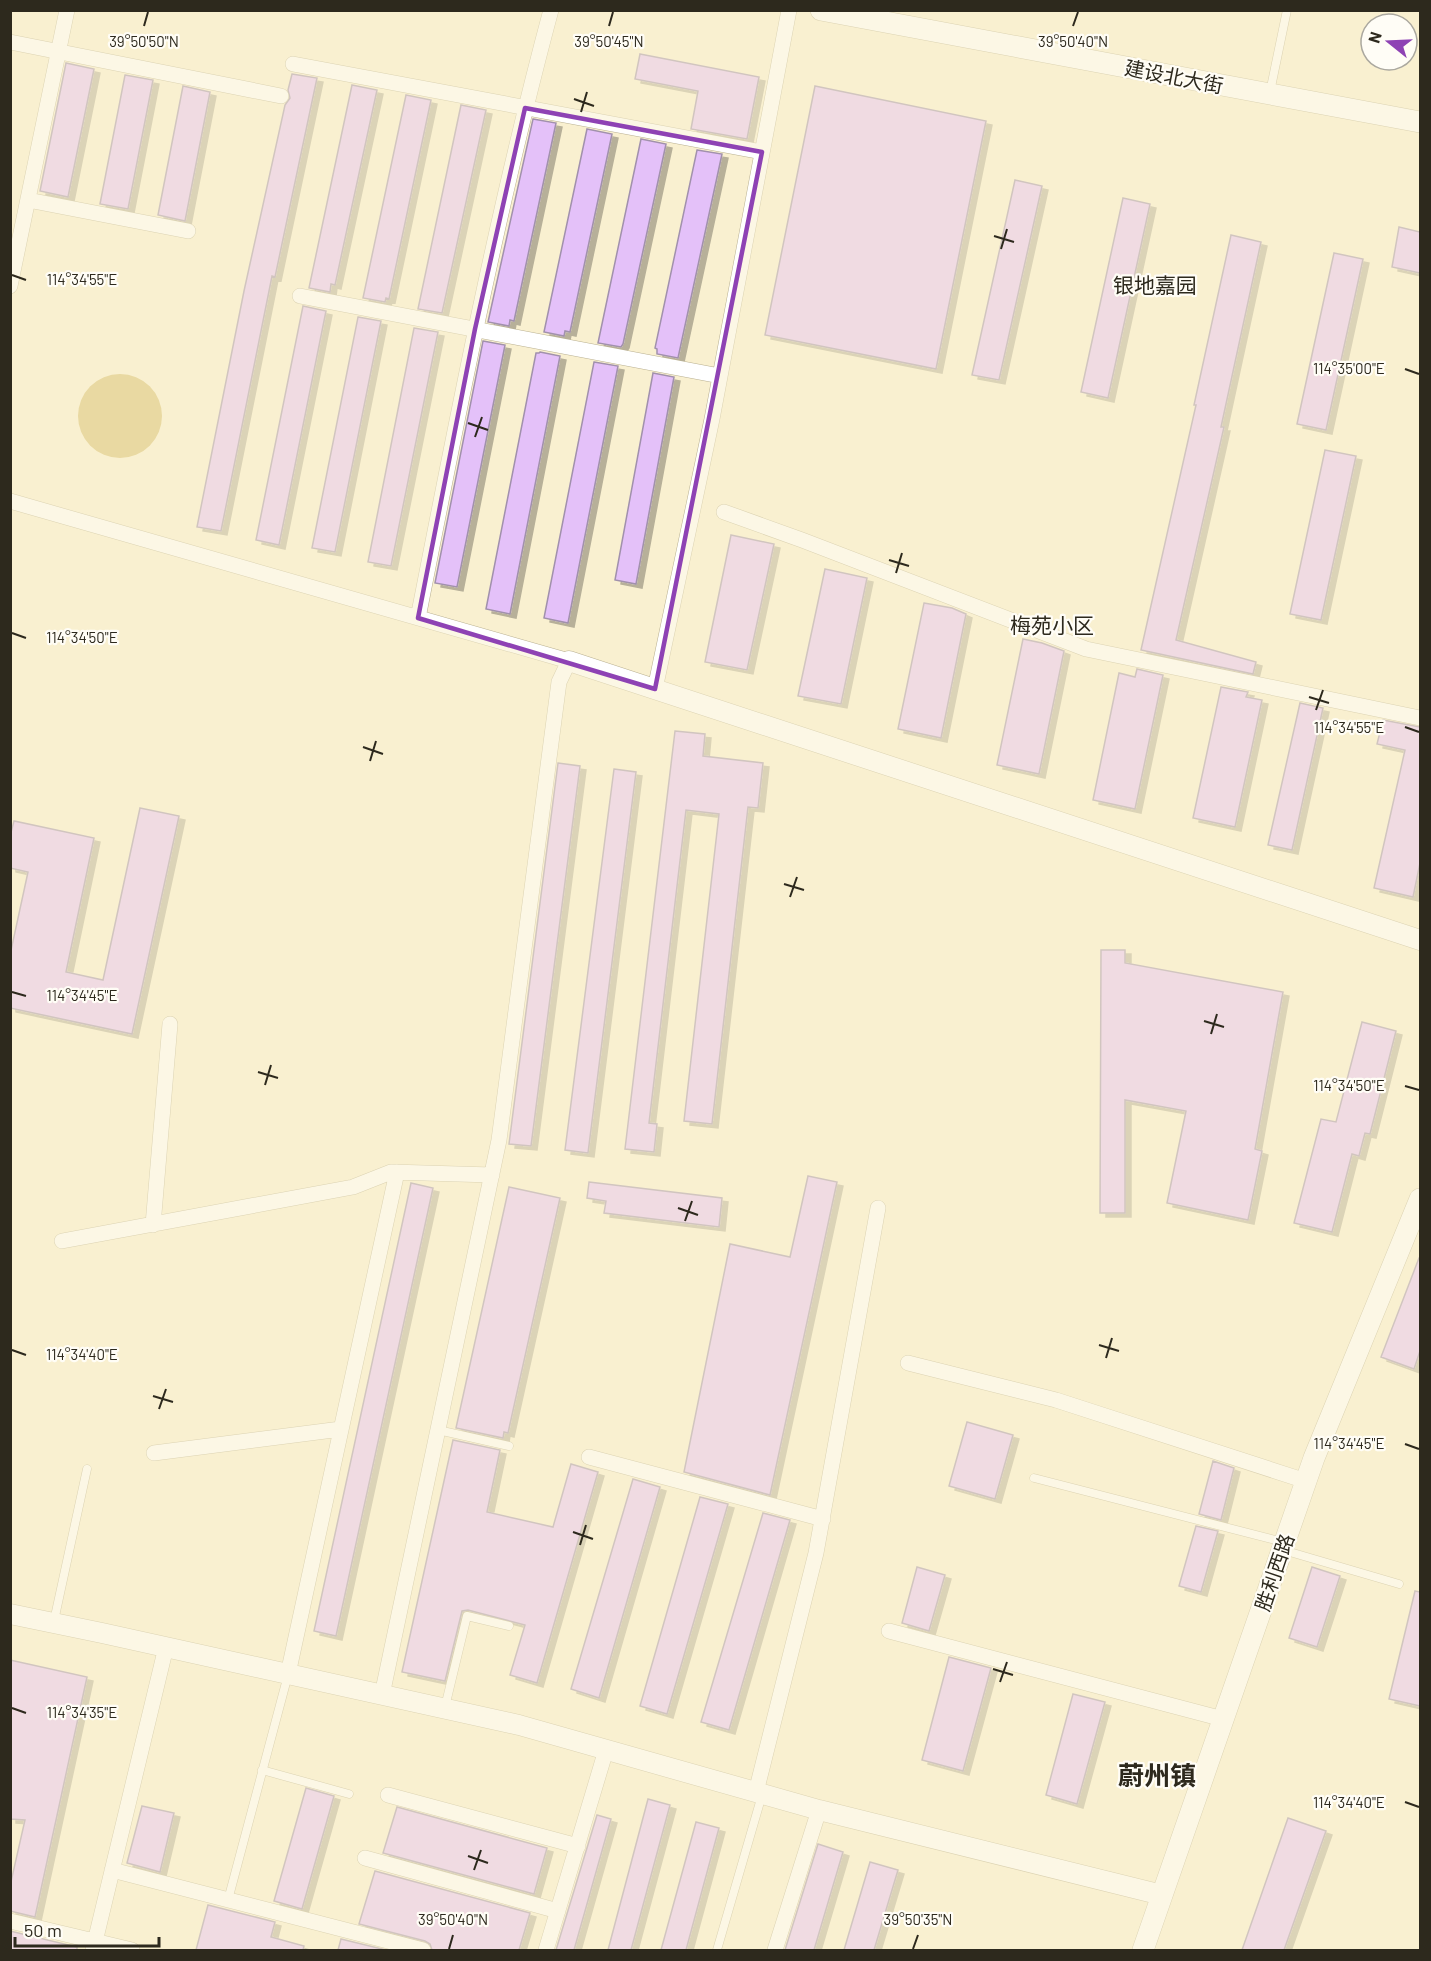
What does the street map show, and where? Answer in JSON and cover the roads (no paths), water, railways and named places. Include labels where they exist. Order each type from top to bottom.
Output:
[{"type":"main road","name":"建设北大街","points":[[821,10],[1420,122]]},
{"type":"main road","name":"胜利西路","points":[[1143,1950],[1306,1481],[1420,1199]]},
{"type":"street","points":[[10,286],[14,253],[28,200],[67,10]]},
{"type":"street","points":[[418,618],[475,329],[525,108],[551,10]]},
{"type":"street","points":[[655,689],[720,376],[789,10]]},
{"type":"street","points":[[10,42],[281,96]]},
{"type":"street","points":[[293,64],[762,152]]},
{"type":"street","points":[[28,200],[188,231]]},
{"type":"street","points":[[300,296],[720,376]]},
{"type":"street","points":[[10,501],[569,661],[1420,940]]},
{"type":"street","points":[[724,512],[1086,649],[1420,718]]},
{"type":"street","points":[[382,1695],[500,1140],[559,682],[569,661]]},
{"type":"street","points":[[153,1225],[170,1024]]},
{"type":"street","points":[[62,1241],[353,1187],[391,1172],[492,1175]]},
{"type":"street","points":[[288,1674],[397,1172]]},
{"type":"street","points":[[759,1793],[823,1519],[878,1208]]},
{"type":"street","points":[[908,1363],[1056,1400],[1306,1481]]},
{"type":"street","points":[[154,1453],[341,1429]]},
{"type":"street","points":[[589,1457],[823,1519]]},
{"type":"street","points":[[10,1614],[519,1725],[819,1810],[1162,1895]]},
{"type":"street","points":[[889,1631],[1223,1719]]},
{"type":"street","points":[[94,1946],[166,1647]]},
{"type":"street","points":[[546,1950],[606,1750]]},
{"type":"street","points":[[388,1795],[578,1846]]},
{"type":"street","points":[[775,1950],[819,1810]]},
{"type":"street","points":[[365,1858],[558,1911]]},
{"type":"street","points":[[112,1869],[423,1950]]},
{"type":"street","points":[[10,1921],[94,1946],[132,1950]]},
{"type":"lane","points":[[1270,94],[1287,10]]},
{"type":"lane","points":[[438,1430],[509,1446]]},
{"type":"lane","points":[[54,1623],[87,1469]]},
{"type":"lane","points":[[1034,1478],[1283,1546],[1399,1584]]},
{"type":"lane","points":[[444,1709],[467,1616],[509,1626]]},
{"type":"lane","points":[[228,1900],[288,1674]]},
{"type":"lane","points":[[262,1770],[349,1794]]},
{"type":"lane","points":[[717,1950],[759,1793]]},
{"type":"district","name":"银地嘉园","points":[[1155,284]]},
{"type":"district","name":"梅苑小区","points":[[1052,624]]},
{"type":"district","name":"蔚州镇","points":[[1157,1774]]}]
